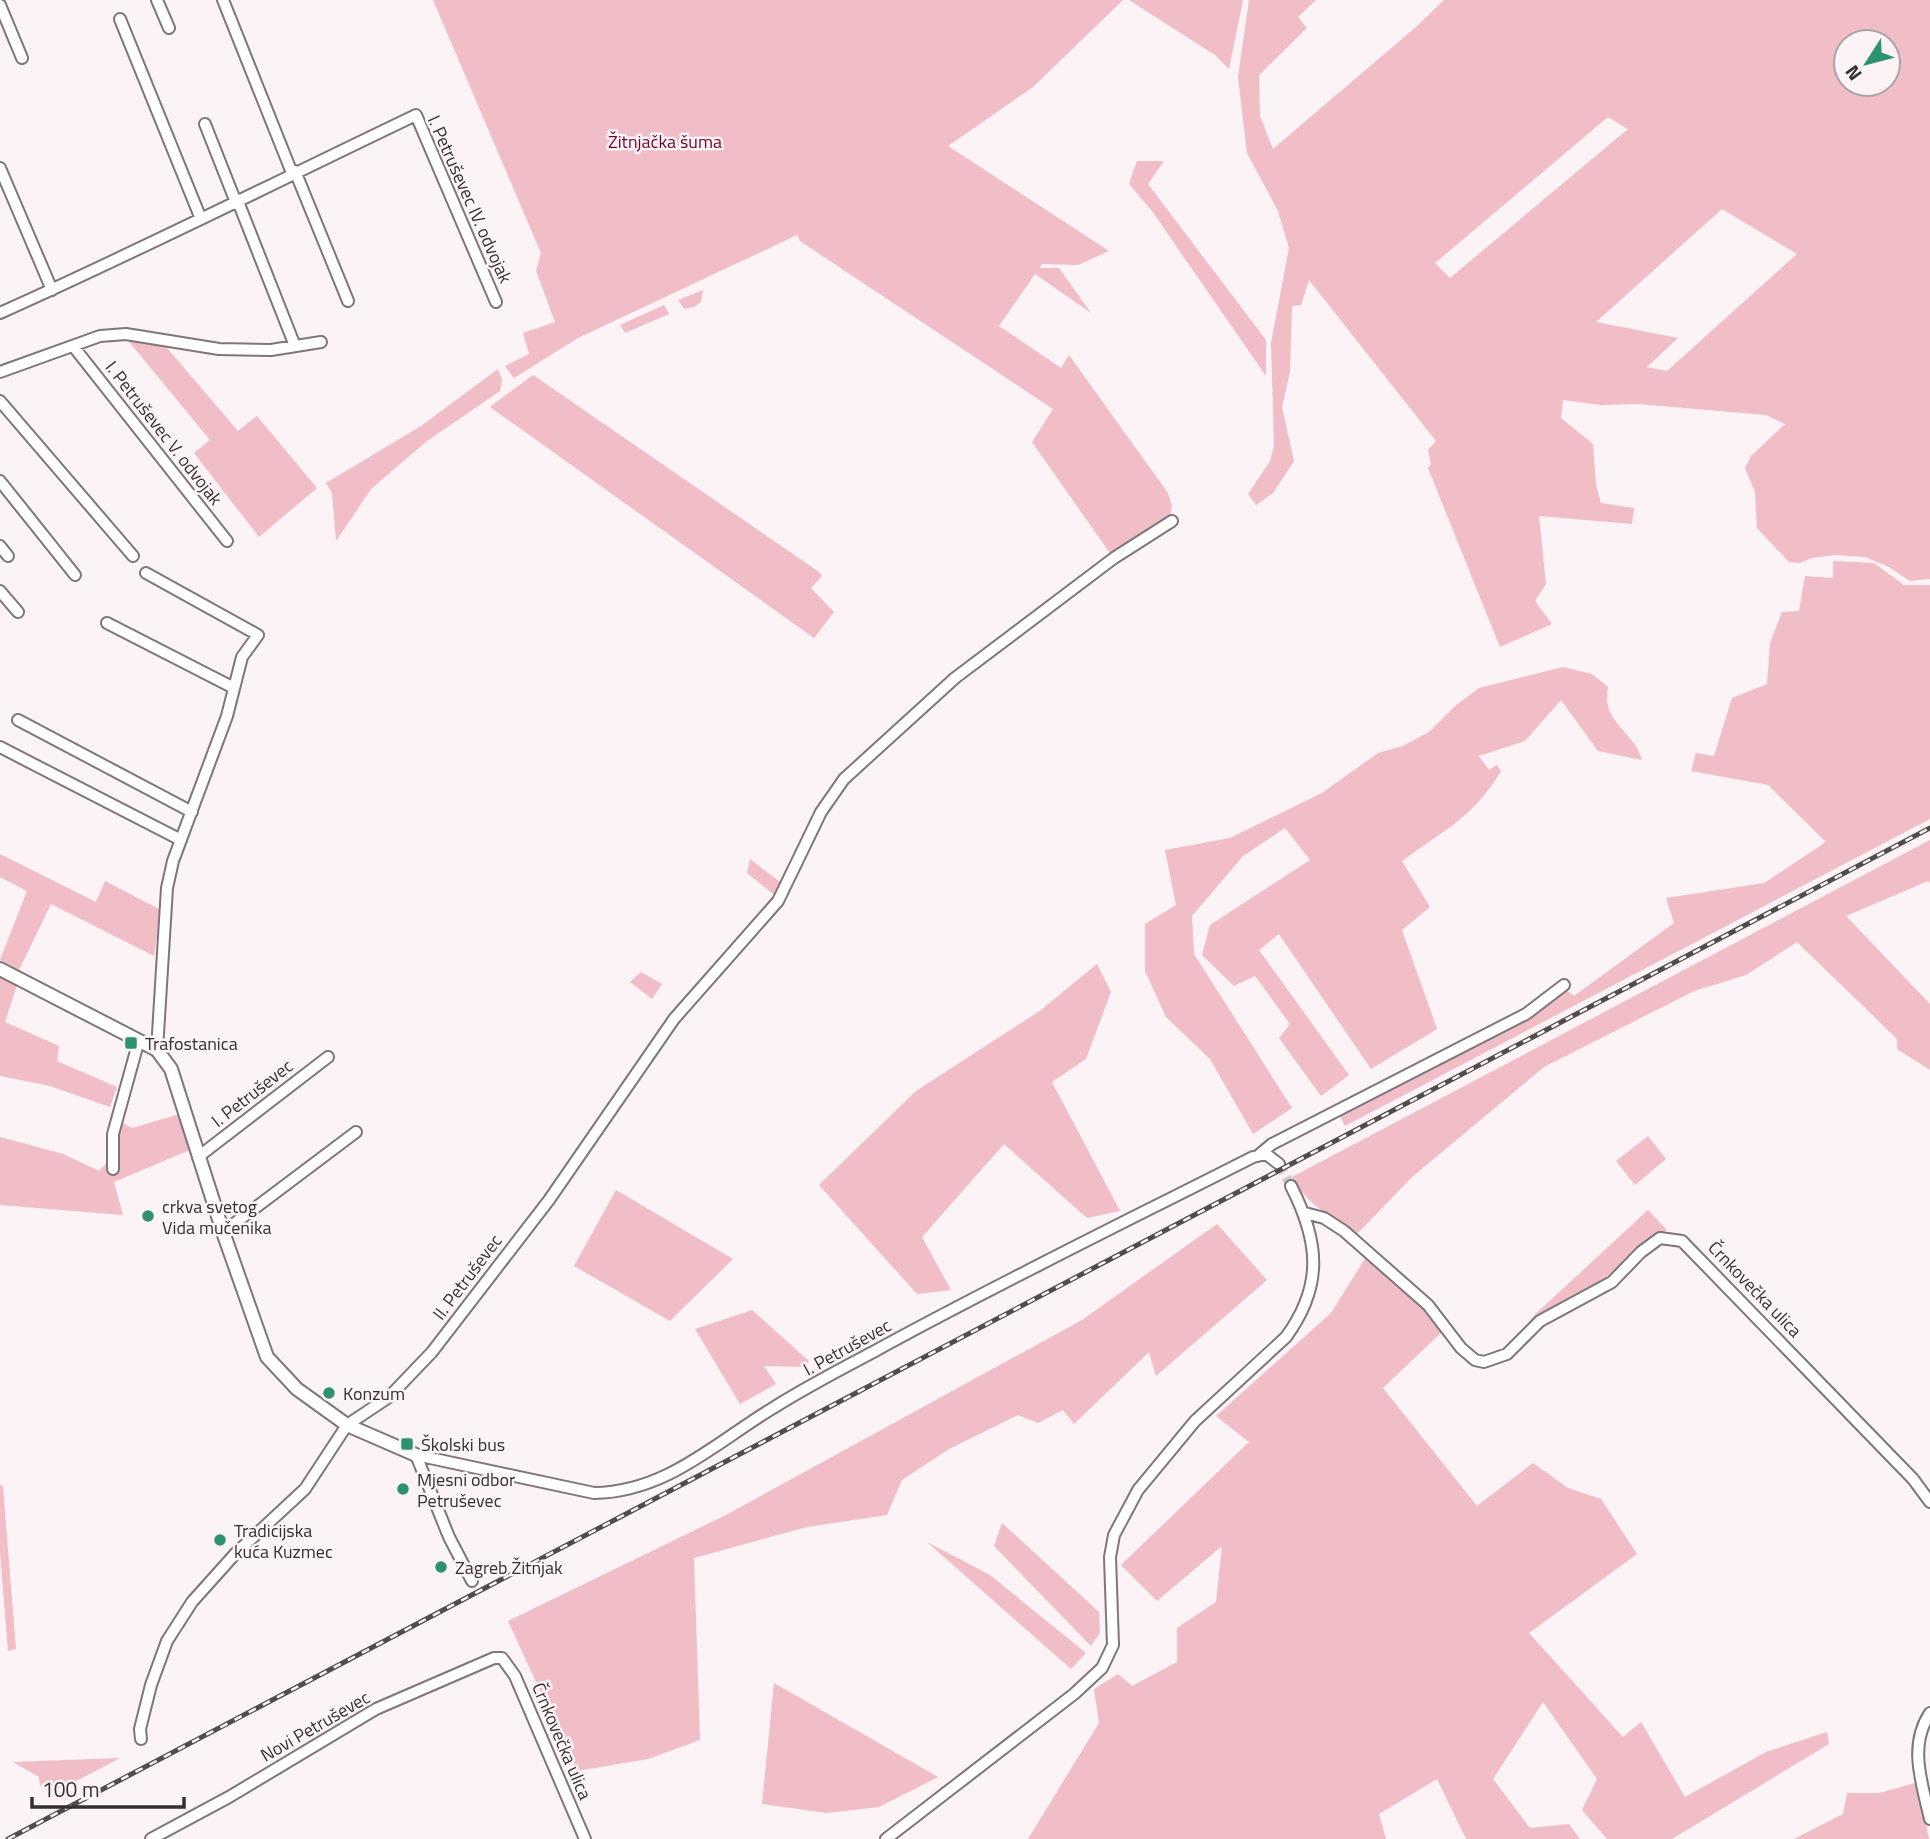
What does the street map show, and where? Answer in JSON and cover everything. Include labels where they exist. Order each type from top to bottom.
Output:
[{"type":"street","points":[[157,0],[169,28]]},
{"type":"street","points":[[223,0],[348,301]]},
{"type":"street","points":[[0,5],[22,58]]},
{"type":"street","points":[[120,19],[201,219]]},
{"type":"street","name":"I. Petruševec IV. odvojak","points":[[0,313],[416,115],[496,302]]},
{"type":"street","points":[[205,124],[295,346]]},
{"type":"street","points":[[0,168],[52,290]]},
{"type":"street","name":"I. Petruševec V. odvojak","points":[[0,372],[100,336],[126,334],[219,349],[271,350],[321,342]]},
{"type":"street","name":"I. Petruševec V. odvojak","points":[[73,346],[227,541]]},
{"type":"street","points":[[0,401],[133,556]]},
{"type":"street","points":[[0,481],[75,575]]},
{"type":"street","name":"II. Petruševec","points":[[347,1425],[389,1397],[432,1352],[549,1200],[674,1019],[778,901],[821,813],[844,779],[955,678],[1114,558],[1172,521]]},
{"type":"street","points":[[0,546],[8,556]]},
{"type":"street","points":[[146,573],[258,635],[242,657],[227,716],[181,840],[167,888],[157,1050]]},
{"type":"street","points":[[0,591],[18,612]]},
{"type":"street","points":[[107,623],[234,688]]},
{"type":"street","points":[[18,720],[192,812]]},
{"type":"street","points":[[0,747],[181,840]]},
{"type":"street","name":"I. Petruševec","points":[[0,969],[157,1050],[172,1069],[198,1157],[267,1357],[297,1389],[347,1425],[416,1455],[594,1493],[647,1485],[709,1451],[772,1408],[878,1350],[1260,1154],[1272,1144],[1392,1081],[1527,1014],[1564,985]]},
{"type":"street","points":[[113,1169],[113,1135],[139,1040]]},
{"type":"street","name":"I. Petruševec","points":[[198,1157],[328,1057]]},
{"type":"street","points":[[223,1232],[356,1132]]},
{"type":"street","points":[[1260,1154],[1272,1155],[1279,1164]]},
{"type":"street","points":[[886,1839],[1074,1694],[1102,1668],[1113,1645],[1110,1557],[1114,1535],[1138,1490],[1171,1447],[1286,1337],[1297,1322],[1314,1272],[1313,1247],[1305,1213],[1291,1186]]},
{"type":"street","name":"Črnkovečka ulica","points":[[1305,1213],[1324,1218],[1344,1231],[1428,1305],[1461,1348],[1475,1360],[1484,1362],[1507,1354],[1540,1321],[1612,1282],[1641,1252],[1660,1238],[1682,1241],[1929,1498]]},
{"type":"street","points":[[141,1739],[140,1729],[155,1669],[176,1625],[235,1554],[305,1489],[347,1425]]},
{"type":"street","points":[[416,1455],[449,1537],[472,1581]]},
{"type":"street","name":"Novi Petruševec","points":[[151,1839],[229,1797],[376,1709],[494,1658],[502,1658]]},
{"type":"street","name":"Črnkovečka ulica","points":[[502,1658],[515,1676],[585,1839]]},
{"type":"street","points":[[1930,1713],[1920,1732],[1917,1755],[1930,1819]]},
{"type":"green space","name":"Žitnjačka šuma","points":[[433,0],[1123,0],[1033,87],[948,146],[1109,251],[1078,265],[1042,264],[1040,268],[1059,268],[1091,313],[1035,274],[999,326],[1061,368],[1069,355],[1168,493],[1172,506],[1170,518],[1112,556],[1032,442],[1053,409],[800,241],[797,235],[578,338],[514,378],[505,366],[529,354],[523,333],[555,322],[536,271],[541,253]]},
{"type":"green space","points":[[1129,0],[1243,0],[1229,69],[1215,55]]},
{"type":"green space","points":[[1249,0],[1316,0],[1298,17],[1307,28],[1259,75],[1260,116],[1273,149],[1444,0],[1930,0],[1930,579],[1910,581],[1889,567],[1865,557],[1835,555],[1812,558],[1800,563],[1789,562],[1757,528],[1755,492],[1745,468],[1751,456],[1785,424],[1766,415],[1638,404],[1601,405],[1563,400],[1561,418],[1593,444],[1596,485],[1601,503],[1634,508],[1632,524],[1539,516],[1546,584],[1535,601],[1552,624],[1500,647],[1428,468],[1431,464],[1428,450],[1436,441],[1309,280],[1301,305],[1292,306],[1290,372],[1282,407],[1294,461],[1273,493],[1256,505],[1248,494],[1270,461],[1274,446],[1271,343],[1289,248],[1278,211],[1247,153],[1238,77]],"holes":[[[1608,117],[1628,129],[1450,278],[1435,263]],[[1722,209],[1797,254],[1667,371],[1647,367],[1678,338],[1596,322]]]},
{"type":"green space","points":[[1137,161],[1164,161],[1148,184],[1266,340],[1266,376],[1152,211],[1129,184]]},
{"type":"green space","points":[[703,290],[701,302],[694,307],[684,309],[678,300]]},
{"type":"green space","points":[[664,305],[669,314],[625,333],[620,325]]},
{"type":"green space","points":[[126,338],[162,342],[238,431],[257,416],[317,488],[259,537],[194,453],[210,440]]},
{"type":"green space","points":[[498,369],[502,380],[500,391],[427,441],[371,489],[336,541],[332,493],[326,483],[421,426]]},
{"type":"green space","points":[[533,375],[819,572],[822,576],[811,588],[834,612],[814,638],[490,407]]},
{"type":"green space","points":[[1833,561],[1874,563],[1904,585],[1930,585],[1930,819],[1345,1126],[1338,1112],[1565,989],[1574,996],[1674,923],[1666,898],[1764,883],[1826,842],[1768,785],[1691,771],[1696,753],[1714,756],[1732,698],[1767,684],[1770,643],[1782,612],[1799,611],[1805,576],[1833,578]]},
{"type":"green space","points":[[1563,667],[1592,674],[1608,687],[1609,710],[1638,750],[1642,760],[1598,751],[1561,700],[1525,741],[1479,756],[1489,770],[1497,765],[1501,771],[1480,801],[1457,822],[1402,861],[1430,907],[1402,930],[1437,1029],[1371,1069],[1279,934],[1259,950],[1349,1075],[1321,1096],[1279,1038],[1290,1024],[1255,976],[1234,986],[1202,955],[1210,925],[1310,860],[1285,828],[1243,856],[1192,916],[1194,954],[1292,1108],[1253,1134],[1210,1059],[1166,1017],[1145,971],[1145,924],[1176,905],[1165,850],[1230,838],[1322,793],[1378,753],[1403,746],[1429,732],[1454,707],[1479,688]]},
{"type":"green space","points":[[1930,840],[1930,883],[1928,881],[1846,916],[1930,1004],[1930,1070],[1897,1049],[1897,1039],[1797,942],[1746,975],[1694,991],[1544,1067],[1412,1177],[1357,1234],[1312,1202],[1292,1177]]},
{"type":"green space","points":[[0,854],[96,902],[105,881],[161,910],[154,956],[51,904],[19,970],[0,960],[27,891],[0,877]]},
{"type":"green space","points":[[750,859],[784,885],[777,897],[747,873]]},
{"type":"green space","points":[[1097,964],[1111,992],[1086,1059],[1052,1082],[1120,1211],[1087,1218],[1004,1144],[922,1237],[951,1290],[917,1294],[819,1185],[916,1091],[1041,1010]]},
{"type":"green space","points":[[641,972],[662,984],[652,999],[630,982]]},
{"type":"green space","points":[[0,977],[17,985],[5,1022],[59,1046],[57,1061],[117,1087],[110,1107],[50,1086],[0,1076]]},
{"type":"green space","points":[[180,1114],[192,1149],[114,1182],[123,1215],[0,1205],[0,1137],[63,1154],[99,1171],[115,1149],[121,1122],[132,1128]]},
{"type":"green space","points":[[1648,1136],[1666,1159],[1635,1185],[1616,1161]]},
{"type":"green space","points":[[616,1190],[733,1259],[670,1321],[574,1266]]},
{"type":"green space","points":[[1648,1210],[1667,1230],[1643,1246],[1595,1289],[1563,1301],[1528,1321]]},
{"type":"green space","points":[[1217,1224],[1267,1280],[1156,1376],[1149,1352],[1074,1424],[1063,1410],[1038,1423],[1018,1415],[949,1449],[902,1480],[887,1515],[807,1527],[694,1558],[700,1740],[648,1759],[577,1771],[508,1621],[726,1515],[1082,1320]]},
{"type":"green space","points":[[1368,1254],[1445,1329],[1383,1388],[1477,1506],[1533,1463],[1568,1488],[1601,1499],[1637,1554],[1529,1633],[1623,1737],[1641,1722],[1685,1797],[1766,1752],[1827,1732],[1829,1744],[1672,1839],[1607,1839],[1582,1810],[1597,1779],[1543,1702],[1493,1779],[1530,1828],[1569,1824],[1580,1839],[1466,1839],[1437,1779],[1379,1814],[1386,1839],[1028,1839],[1099,1723],[1094,1689],[1118,1674],[1132,1686],[1177,1662],[1177,1628],[1216,1602],[1222,1546],[1157,1601],[1121,1565],[1249,1442],[1216,1416],[1331,1313]]},
{"type":"green space","points":[[752,1310],[809,1361],[804,1367],[764,1366],[776,1384],[740,1404],[695,1329]]},
{"type":"green space","points":[[0,1484],[3,1487],[16,1649],[8,1651],[0,1552]]},
{"type":"green space","points":[[1002,1523],[1099,1612],[1100,1633],[1091,1646],[994,1546]]},
{"type":"green space","points":[[927,1542],[990,1575],[1086,1653],[1071,1669]]},
{"type":"green space","points":[[774,1683],[938,1777],[879,1807],[827,1813],[762,1804]]},
{"type":"green space","points":[[120,1758],[63,1788],[40,1786],[39,1777],[13,1762]]},
{"type":"green space","points":[[1918,1782],[1929,1839],[1794,1839],[1843,1814],[1847,1793],[1880,1793]]},
{"type":"tunnel","points":[[1279,1164],[1291,1186]]},
{"type":"railway","points":[[8,1839],[1930,828]]},
{"type":"place","name":"Trafostanica","points":[[131,1043]]},
{"type":"place","name":"crkva svetog Vida mučenika","points":[[148,1216]]},
{"type":"place","name":"Konzum","points":[[329,1393]]},
{"type":"place","name":"Školski bus","points":[[407,1444]]},
{"type":"place","name":"Mjesni odbor Petruševec","points":[[403,1489]]},
{"type":"place","name":"Tradicijska kuća Kuzmec","points":[[220,1540]]},
{"type":"place","name":"Zagreb Žitnjak","points":[[441,1567]]}]
